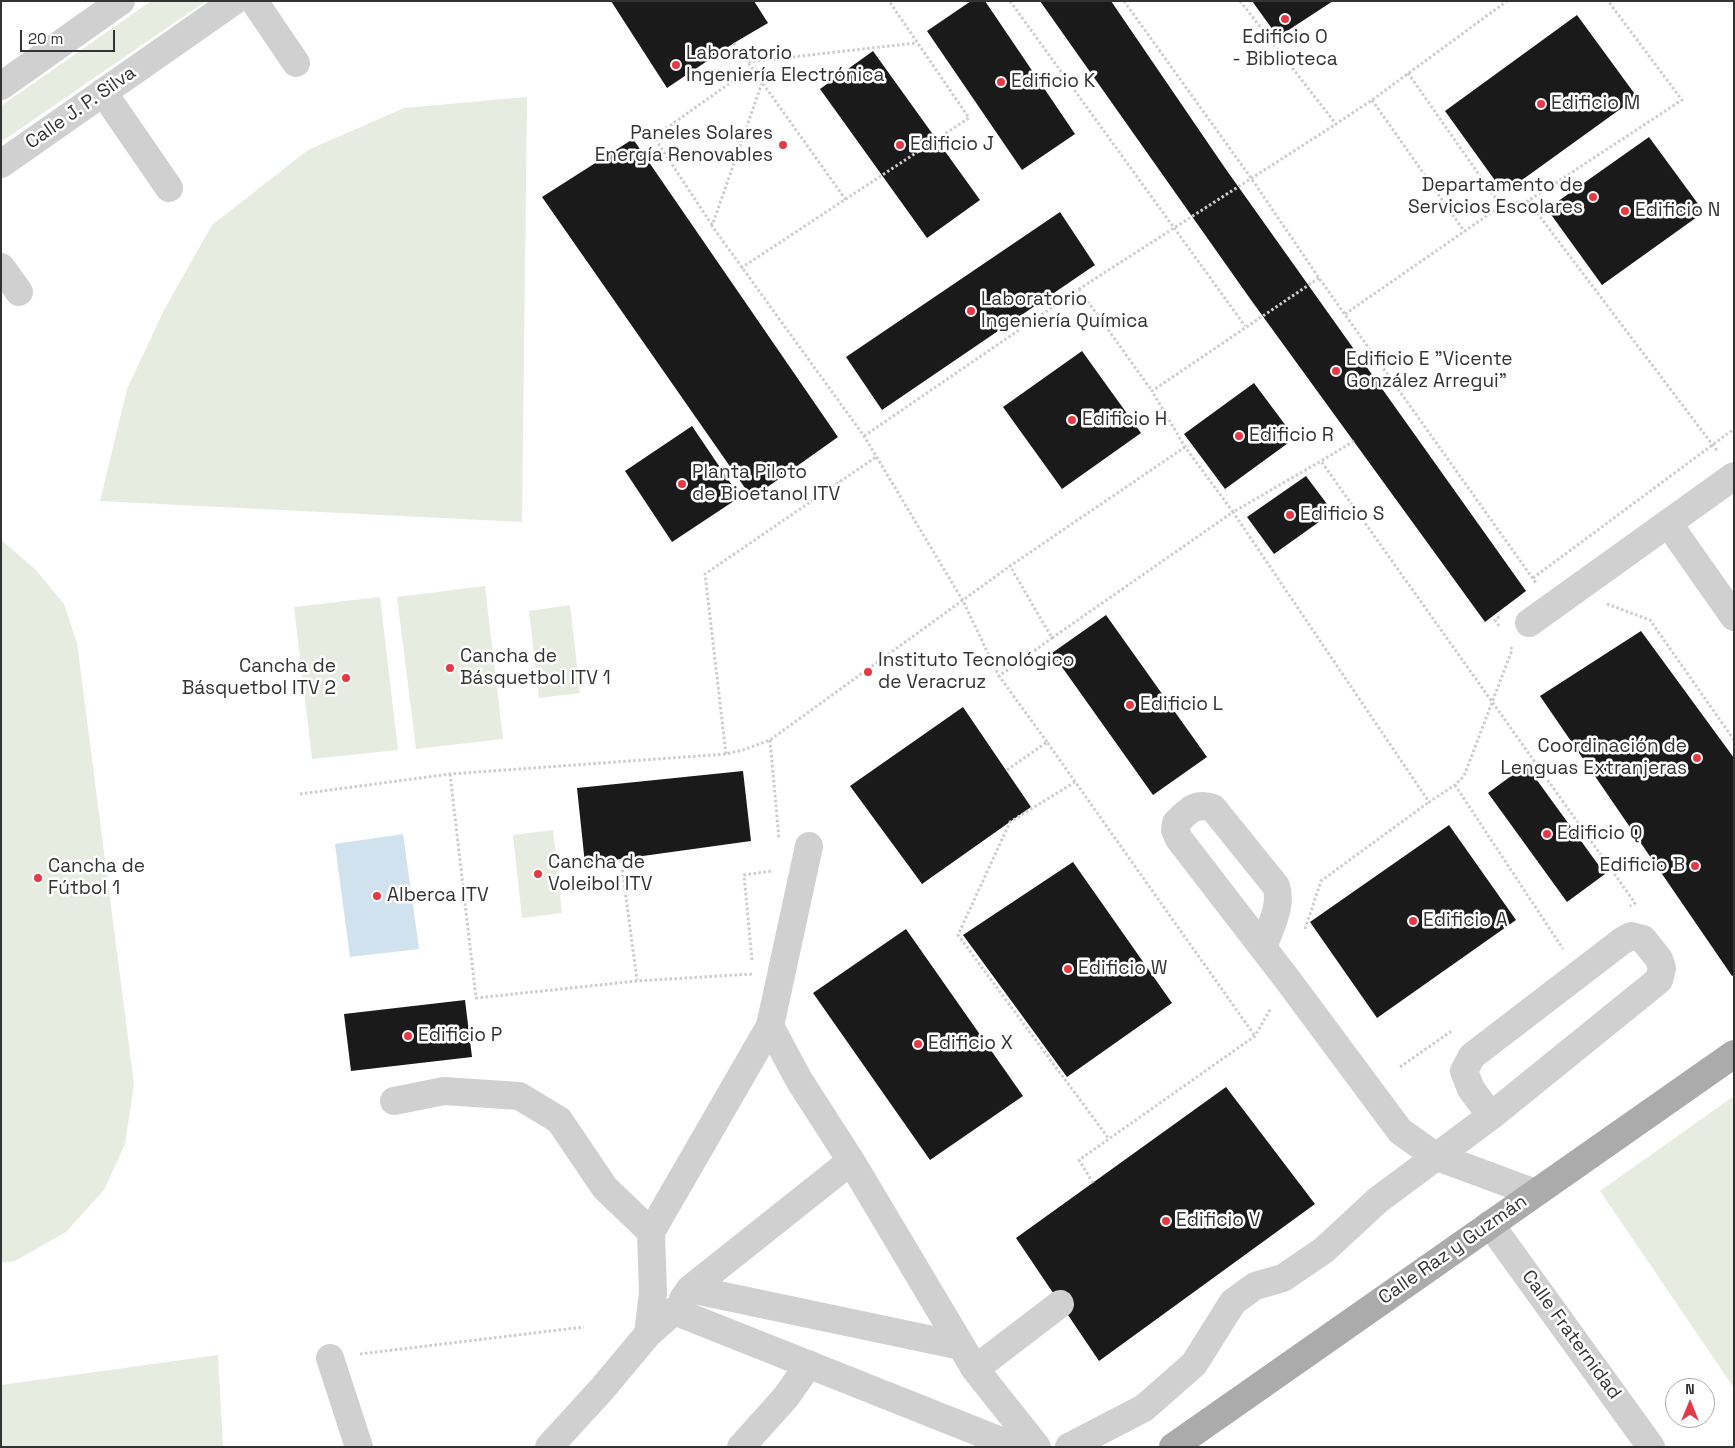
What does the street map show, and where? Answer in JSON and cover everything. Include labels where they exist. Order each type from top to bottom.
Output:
[{"type":"main road","name":"Calle Raz y Guzmán","points":[[1174,1447],[1734,1054]]},
{"type":"street","points":[[1,86],[121,1]]},
{"type":"street","name":"Calle J. P. Silva","points":[[1,164],[234,1]]},
{"type":"street","points":[[254,1],[296,63]]},
{"type":"street","points":[[103,92],[169,188]]},
{"type":"street","points":[[1,267],[19,292]]},
{"type":"street","points":[[1529,623],[1668,523],[1728,468]]},
{"type":"street","points":[[1668,523],[1734,617]]},
{"type":"street","points":[[1263,948],[1277,907],[1278,895],[1276,886],[1213,808],[1204,805],[1192,808],[1176,823],[1175,830],[1179,839],[1400,1131],[1435,1156],[1535,1193]]},
{"type":"street","points":[[648,1334],[652,1293],[650,1232],[770,1026],[809,846]]},
{"type":"street","points":[[1069,1447],[1144,1408],[1194,1364],[1233,1302],[1255,1286],[1282,1278],[1324,1250],[1378,1200],[1490,1116],[1659,980],[1662,968],[1659,959],[1643,939],[1631,936],[1622,941],[1472,1056],[1464,1071],[1471,1089],[1490,1116]]},
{"type":"street","points":[[770,1026],[799,1080],[851,1161],[975,1369],[1037,1447]]},
{"type":"street","points":[[394,1101],[444,1090],[519,1096],[559,1120],[605,1188],[650,1232]]},
{"type":"street","points":[[549,1447],[602,1389],[648,1334],[674,1310],[690,1288],[851,1161]]},
{"type":"street","name":"Calle Fraternidad","points":[[1490,1224],[1652,1447]]},
{"type":"street","points":[[690,1288],[961,1346]]},
{"type":"street","points":[[975,1369],[1060,1304]]},
{"type":"street","points":[[674,1310],[1016,1447]]},
{"type":"street","points":[[330,1358],[359,1447]]},
{"type":"street","points":[[741,1447],[786,1397],[809,1364]]},
{"type":"path","points":[[741,268],[968,118],[889,1]]},
{"type":"path","points":[[1010,1],[1245,326]]},
{"type":"path","points":[[1124,1],[1251,178],[1319,278],[1540,590]]},
{"type":"path","points":[[1240,1],[1336,124]]},
{"type":"path","points":[[864,436],[1079,289],[1372,100],[1507,1]]},
{"type":"path","points":[[1345,314],[1501,206],[1528,201],[1682,100],[1608,1]]},
{"type":"path","points":[[734,43],[762,83]]},
{"type":"path","points":[[747,62],[916,43]]},
{"type":"path","points":[[747,62],[762,83]]},
{"type":"path","points":[[747,62],[846,200]]},
{"type":"path","points":[[752,68],[654,137],[741,268],[864,436],[963,601],[999,676],[1255,1036],[1080,1160],[1093,1183]]},
{"type":"path","points":[[1408,73],[1501,206]]},
{"type":"path","points":[[712,226],[762,83]]},
{"type":"path","points":[[1372,100],[1464,231]]},
{"type":"path","points":[[1528,201],[1728,468]]},
{"type":"path","points":[[1152,391],[1245,326],[1319,278]]},
{"type":"path","points":[[1079,289],[1152,391],[1185,447],[1233,512],[1429,802]]},
{"type":"path","points":[[1533,578],[1734,429]]},
{"type":"path","points":[[999,676],[1233,512],[1354,441]]},
{"type":"path","points":[[300,794],[450,774],[726,754],[770,740],[1010,566],[1185,447]]},
{"type":"path","points":[[726,754],[705,574],[876,457]]},
{"type":"path","points":[[1321,462],[1635,903],[1627,908]]},
{"type":"path","points":[[1010,566],[1052,638]]},
{"type":"path","points":[[1533,578],[1650,620],[1734,740]]},
{"type":"path","points":[[1499,627],[1495,620],[1502,615]]},
{"type":"path","points":[[1303,935],[1321,881],[1455,785],[1464,776],[1512,650],[1508,642]]},
{"type":"path","points":[[770,740],[779,842]]},
{"type":"path","points":[[1007,770],[1047,742]]},
{"type":"path","points":[[450,774],[476,998],[637,980],[753,974],[744,875],[772,871]]},
{"type":"path","points":[[1075,782],[1010,822],[958,936],[1109,1139]]},
{"type":"path","points":[[1455,785],[1565,952]]},
{"type":"path","points":[[621,860],[637,980]]},
{"type":"path","points":[[1400,1067],[1455,1028]]},
{"type":"path","points":[[330,1358],[584,1327]]},
{"type":"shaded area","points":[[151,1],[206,1],[1,142],[1,106]]},
{"type":"shaded area","points":[[527,97],[522,522],[100,501],[127,389],[164,310],[212,225],[308,150],[404,108]]},
{"type":"shaded area","points":[[1,540],[35,569],[64,604],[77,643],[134,1084],[125,1144],[104,1190],[66,1232],[15,1261],[1,1263]]},
{"type":"shaded area","name":"Cancha de Básquetbol ITV 1","points":[[485,586],[503,739],[416,749],[397,597]]},
{"type":"shaded area","name":"Cancha de Básquetbol ITV 2","points":[[380,597],[398,750],[312,759],[294,607]]},
{"type":"shaded area","points":[[570,605],[580,693],[539,698],[529,611]]},
{"type":"shaded area","name":"Cancha de Voleibol ITV","points":[[553,830],[562,913],[522,918],[513,835]]},
{"type":"shaded area","points":[[1734,1096],[1734,1388],[1600,1191]]},
{"type":"shaded area","points":[[218,1355],[223,1447],[1,1447],[1,1385]]},
{"type":"water","name":"Alberca ITV","points":[[403,834],[419,949],[350,957],[335,844]]},
{"type":"building","name":"Laboratorio Ingeniería Electrónica","points":[[611,1],[754,1],[768,23],[734,43],[667,88]]},
{"type":"building","name":"Edificio K","points":[[971,1],[985,1],[1075,134],[1022,170],[927,31]]},
{"type":"building","name":"Edificio E \"Vicente González Arregui\"","points":[[1040,1],[1111,1],[1225,168],[1526,591],[1485,622],[1251,300]]},
{"type":"building","name":"Edificio O - Biblioteca","points":[[1252,1],[1333,1],[1278,37]]},
{"type":"building","name":"Edificio M","points":[[1577,15],[1637,97],[1504,193],[1445,111]]},
{"type":"building","name":"Edificio J","points":[[873,51],[980,200],[927,238],[820,89]]},
{"type":"building","name":"Edificio N","points":[[1649,137],[1704,212],[1602,285],[1547,209]]},
{"type":"building","points":[[633,139],[838,437],[752,498],[542,197]]},
{"type":"building","name":"Laboratorio Ingeniería Química","points":[[1060,212],[1095,265],[882,410],[846,357]]},
{"type":"building","name":"Edificio H","points":[[1082,351],[1141,433],[1062,489],[1003,407]]},
{"type":"building","name":"Edificio R","points":[[1254,383],[1295,438],[1225,489],[1184,434]]},
{"type":"building","name":"Planta Piloto de Bioetanol ITV","points":[[692,426],[740,497],[672,542],[625,471]]},
{"type":"building","name":"Edificio S","points":[[1306,476],[1333,512],[1274,554],[1247,517]]},
{"type":"building","name":"Edificio L","points":[[1106,615],[1207,757],[1153,795],[1052,653]]},
{"type":"building","name":"Edificio B","points":[[1641,631],[1734,758],[1734,975],[1732,976],[1540,696]]},
{"type":"building","points":[[963,707],[1031,807],[922,884],[850,786]]},
{"type":"building","name":"Edificio Q","points":[[1526,765],[1605,874],[1567,902],[1488,793]]},
{"type":"building","points":[[743,771],[751,841],[585,864],[577,788]]},
{"type":"building","name":"Edificio A","points":[[1449,825],[1516,920],[1377,1018],[1310,922]]},
{"type":"building","name":"Edificio W","points":[[1073,862],[1172,1003],[1067,1077],[963,935]]},
{"type":"building","name":"Edificio X","points":[[906,929],[1023,1096],[930,1160],[813,993]]},
{"type":"building","name":"Edificio P","points":[[465,1000],[472,1057],[351,1071],[344,1014]]},
{"type":"building","name":"Edificio V","points":[[1226,1087],[1315,1204],[1099,1361],[1016,1238]]},
{"type":"place","name":"Edificio O - Biblioteca","points":[[1285,19]]},
{"type":"place","name":"Laboratorio Ingeniería Electrónica","points":[[676,65]]},
{"type":"place","name":"Edificio K","points":[[1001,82]]},
{"type":"place","name":"Edificio M","points":[[1541,104]]},
{"type":"place","name":"Paneles Solares Energía Renovables","points":[[783,145]]},
{"type":"place","name":"Edificio J","points":[[900,145]]},
{"type":"place","name":"Departamento de Servicios Escolares","points":[[1593,197]]},
{"type":"place","name":"Edificio N","points":[[1625,211]]},
{"type":"place","name":"Laboratorio Ingeniería Química","points":[[971,311]]},
{"type":"place","name":"Edificio E \"Vicente González Arregui\"","points":[[1336,371]]},
{"type":"place","name":"Edificio H","points":[[1072,420]]},
{"type":"place","name":"Edificio R","points":[[1239,436]]},
{"type":"place","name":"Planta Piloto de Bioetanol ITV","points":[[682,484]]},
{"type":"place","name":"Edificio S","points":[[1290,515]]},
{"type":"place","name":"Cancha de Básquetbol ITV 1","points":[[450,668]]},
{"type":"place","name":"Instituto Tecnológico de Veracruz","points":[[868,672]]},
{"type":"place","name":"Cancha de Básquetbol ITV 2","points":[[346,678]]},
{"type":"place","name":"Edificio L","points":[[1130,705]]},
{"type":"place","name":"Coordinación de Lenguas Extranjeras","points":[[1697,758]]},
{"type":"place","name":"Edificio Q","points":[[1547,834]]},
{"type":"place","name":"Edificio B","points":[[1695,866]]},
{"type":"place","name":"Cancha de Voleibol ITV","points":[[538,874]]},
{"type":"place","name":"Cancha de Fútbol 1","points":[[38,878]]},
{"type":"place","name":"Alberca ITV","points":[[377,896]]},
{"type":"place","name":"Edificio A","points":[[1413,921]]},
{"type":"place","name":"Edificio W","points":[[1068,969]]},
{"type":"place","name":"Edificio P","points":[[408,1036]]},
{"type":"place","name":"Edificio X","points":[[918,1044]]},
{"type":"place","name":"Edificio V","points":[[1166,1221]]}]
